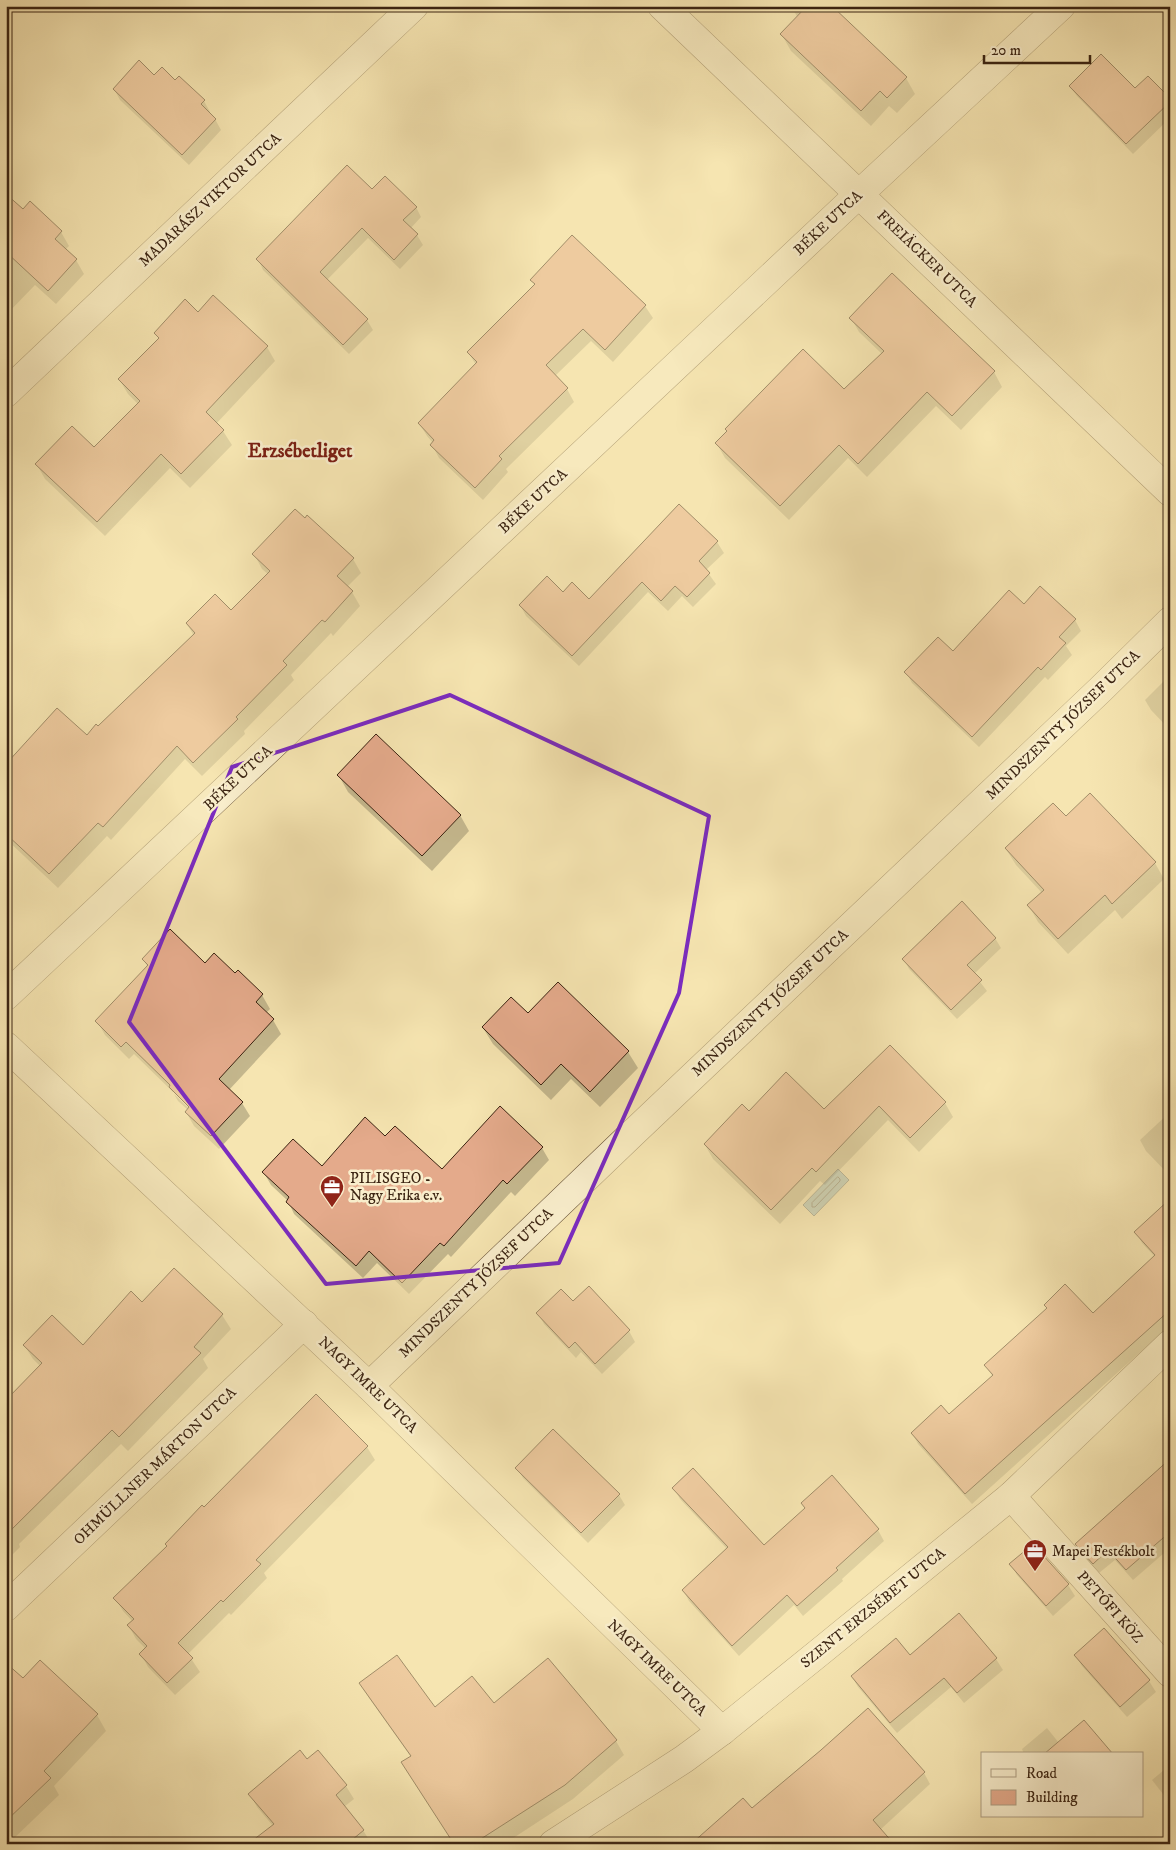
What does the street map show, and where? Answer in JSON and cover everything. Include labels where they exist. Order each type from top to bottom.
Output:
[{"type":"street","name":"MADARÁSZ VIKTOR UTCA","points":[[6,393],[414,6]]},
{"type":"street","name":"FREIÄCKER UTCA","points":[[662,6],[1170,492]]},
{"type":"street","name":"BÉKE UTCA","points":[[6,996],[1061,6]]},
{"type":"street","name":"MINDSZENTY JÓZSEF UTCA","points":[[369,1386],[619,1145],[1080,710],[1170,621]]},
{"type":"street","name":"NAGY IMRE UTCA","points":[[6,1046],[369,1386],[722,1732]]},
{"type":"street","name":"OHMÜLLNER MÁRTON UTCA","points":[[6,1607],[304,1324]]},
{"type":"street","name":"SZENT ERZSÉBET UTCA","points":[[553,1844],[684,1759],[722,1732],[1011,1496],[1170,1344]]},
{"type":"street","name":"PETŐFI KÖZ","points":[[1011,1496],[1170,1673]]},
{"type":"highlighted area","points":[[450,695],[709,816],[679,993],[559,1263],[326,1284],[129,1022],[232,767]]},
{"type":"water","points":[[838,1169],[849,1180],[814,1216],[803,1205]]},
{"type":"building","points":[[807,6],[832,6],[907,77],[887,98],[880,91],[861,111],[780,34]]},
{"type":"building","points":[[1101,54],[1135,88],[1148,76],[1170,98],[1170,102],[1126,144],[1069,86]]},
{"type":"building","points":[[139,60],[154,75],[162,67],[175,80],[179,76],[205,100],[201,104],[216,119],[182,155],[113,89]]},
{"type":"building","points":[[347,165],[372,189],[385,176],[417,207],[403,220],[418,234],[394,260],[362,228],[320,272],[368,319],[343,345],[256,259]]},
{"type":"building","points":[[6,194],[23,209],[30,201],[62,231],[55,239],[77,259],[48,291],[6,252]]},
{"type":"building","points":[[572,235],[646,305],[605,350],[583,329],[546,365],[568,388],[499,456],[502,459],[475,488],[430,445],[434,440],[418,423],[477,362],[467,352],[535,284],[530,280]]},
{"type":"building","points":[[892,273],[995,371],[952,416],[927,392],[858,464],[839,445],[780,506],[715,443],[727,431],[725,429],[803,349],[844,389],[884,351],[849,318]]},
{"type":"building","points":[[213,295],[268,346],[206,412],[224,430],[181,474],[161,454],[97,522],[35,464],[72,426],[94,447],[140,401],[118,379],[159,338],[154,333],[185,299],[198,312]]},
{"type":"building","points":[[679,504],[718,541],[699,561],[710,573],[687,597],[675,586],[661,601],[642,582],[572,656],[519,605],[547,576],[563,592],[572,582],[589,599]]},
{"type":"building","points":[[295,509],[305,518],[307,515],[354,558],[337,576],[353,591],[325,622],[322,620],[283,661],[287,665],[236,717],[238,719],[193,763],[177,746],[103,827],[98,823],[49,874],[6,834],[6,764],[57,708],[87,735],[96,724],[98,726],[195,633],[186,623],[215,594],[231,610],[270,571],[252,554]]},
{"type":"building","points":[[1040,586],[1076,619],[1059,637],[1066,643],[1041,670],[1038,667],[972,737],[904,672],[938,637],[953,651],[1009,590],[1024,604]]},
{"type":"building","points":[[376,734],[461,815],[422,856],[337,775]]},
{"type":"building","points":[[1090,793],[1156,862],[1112,904],[1105,895],[1058,939],[1027,905],[1044,890],[1005,848],[1053,803],[1066,816]]},
{"type":"building","points":[[962,901],[996,938],[967,965],[982,980],[951,1010],[902,959]]},
{"type":"building","points":[[170,929],[205,963],[214,953],[235,973],[238,970],[263,994],[256,1002],[274,1019],[219,1079],[243,1102],[211,1136],[185,1112],[189,1107],[169,1087],[170,1085],[126,1042],[121,1047],[95,1021],[148,965],[142,959]]},
{"type":"building","points":[[558,982],[629,1051],[590,1092],[561,1064],[541,1085],[482,1027],[511,997],[528,1013]]},
{"type":"building","points":[[890,1045],[946,1102],[910,1138],[879,1106],[816,1172],[812,1168],[771,1210],[704,1144],[742,1104],[749,1111],[786,1072],[824,1109]]},
{"type":"building","points":[[500,1106],[543,1147],[507,1184],[503,1180],[444,1246],[440,1243],[402,1283],[369,1251],[356,1266],[286,1202],[289,1197],[262,1172],[293,1139],[322,1166],[365,1117],[385,1136],[395,1126],[442,1169]]},
{"type":"building","points":[[1170,1199],[1170,1310],[965,1494],[911,1433],[941,1405],[949,1414],[993,1375],[984,1365],[1047,1308],[1044,1305],[1065,1284],[1093,1313],[1155,1255],[1134,1232]]},
{"type":"building","points":[[174,1268],[223,1314],[194,1347],[201,1353],[119,1437],[112,1430],[6,1535],[6,1400],[42,1363],[23,1345],[52,1315],[83,1345],[131,1291],[142,1302]]},
{"type":"building","points":[[589,1286],[630,1330],[595,1364],[575,1342],[569,1348],[536,1313],[561,1289],[573,1301]]},
{"type":"building","points":[[316,1394],[368,1446],[256,1560],[261,1564],[223,1602],[221,1600],[178,1643],[193,1658],[167,1683],[139,1654],[147,1646],[127,1625],[134,1619],[113,1598],[167,1546],[165,1544],[202,1505],[204,1507]]},
{"type":"building","points":[[553,1429],[620,1494],[581,1533],[515,1468]]},
{"type":"building","points":[[1170,1459],[1170,1532],[1126,1570],[1108,1550],[1093,1564],[1075,1544]]},
{"type":"building","points":[[693,1468],[764,1545],[805,1508],[801,1503],[832,1475],[879,1529],[836,1568],[838,1570],[797,1606],[787,1595],[732,1646],[682,1590],[728,1547],[672,1488]]},
{"type":"building","points":[[1033,1544],[1069,1584],[1046,1606],[1009,1564]]},
{"type":"building","points":[[959,1613],[997,1658],[957,1693],[944,1678],[890,1723],[851,1676],[896,1638],[910,1655]]},
{"type":"building","points":[[1104,1628],[1150,1680],[1120,1707],[1074,1655]]},
{"type":"building","points":[[397,1655],[435,1707],[472,1676],[494,1703],[548,1658],[617,1740],[565,1785],[473,1844],[454,1844],[401,1762],[411,1756],[359,1683]]},
{"type":"building","points":[[40,1660],[98,1714],[44,1771],[51,1778],[6,1821],[6,1663],[23,1678]]},
{"type":"building","points":[[868,1708],[925,1772],[873,1820],[894,1844],[691,1844],[743,1798],[752,1808]]},
{"type":"building","points":[[1084,1720],[1111,1752],[1046,1752]]},
{"type":"building","points":[[300,1750],[307,1759],[318,1750],[347,1785],[336,1795],[364,1830],[347,1844],[248,1844],[274,1824],[248,1794]]},
{"type":"place","name":"PILISGEO - Nagy Erika e.v.","points":[[332,1208]]},
{"type":"place","name":"Mapei Festékbolt","points":[[1035,1572]]},
{"type":"district","name":"Erzsébetliget","points":[[300,451]]}]
